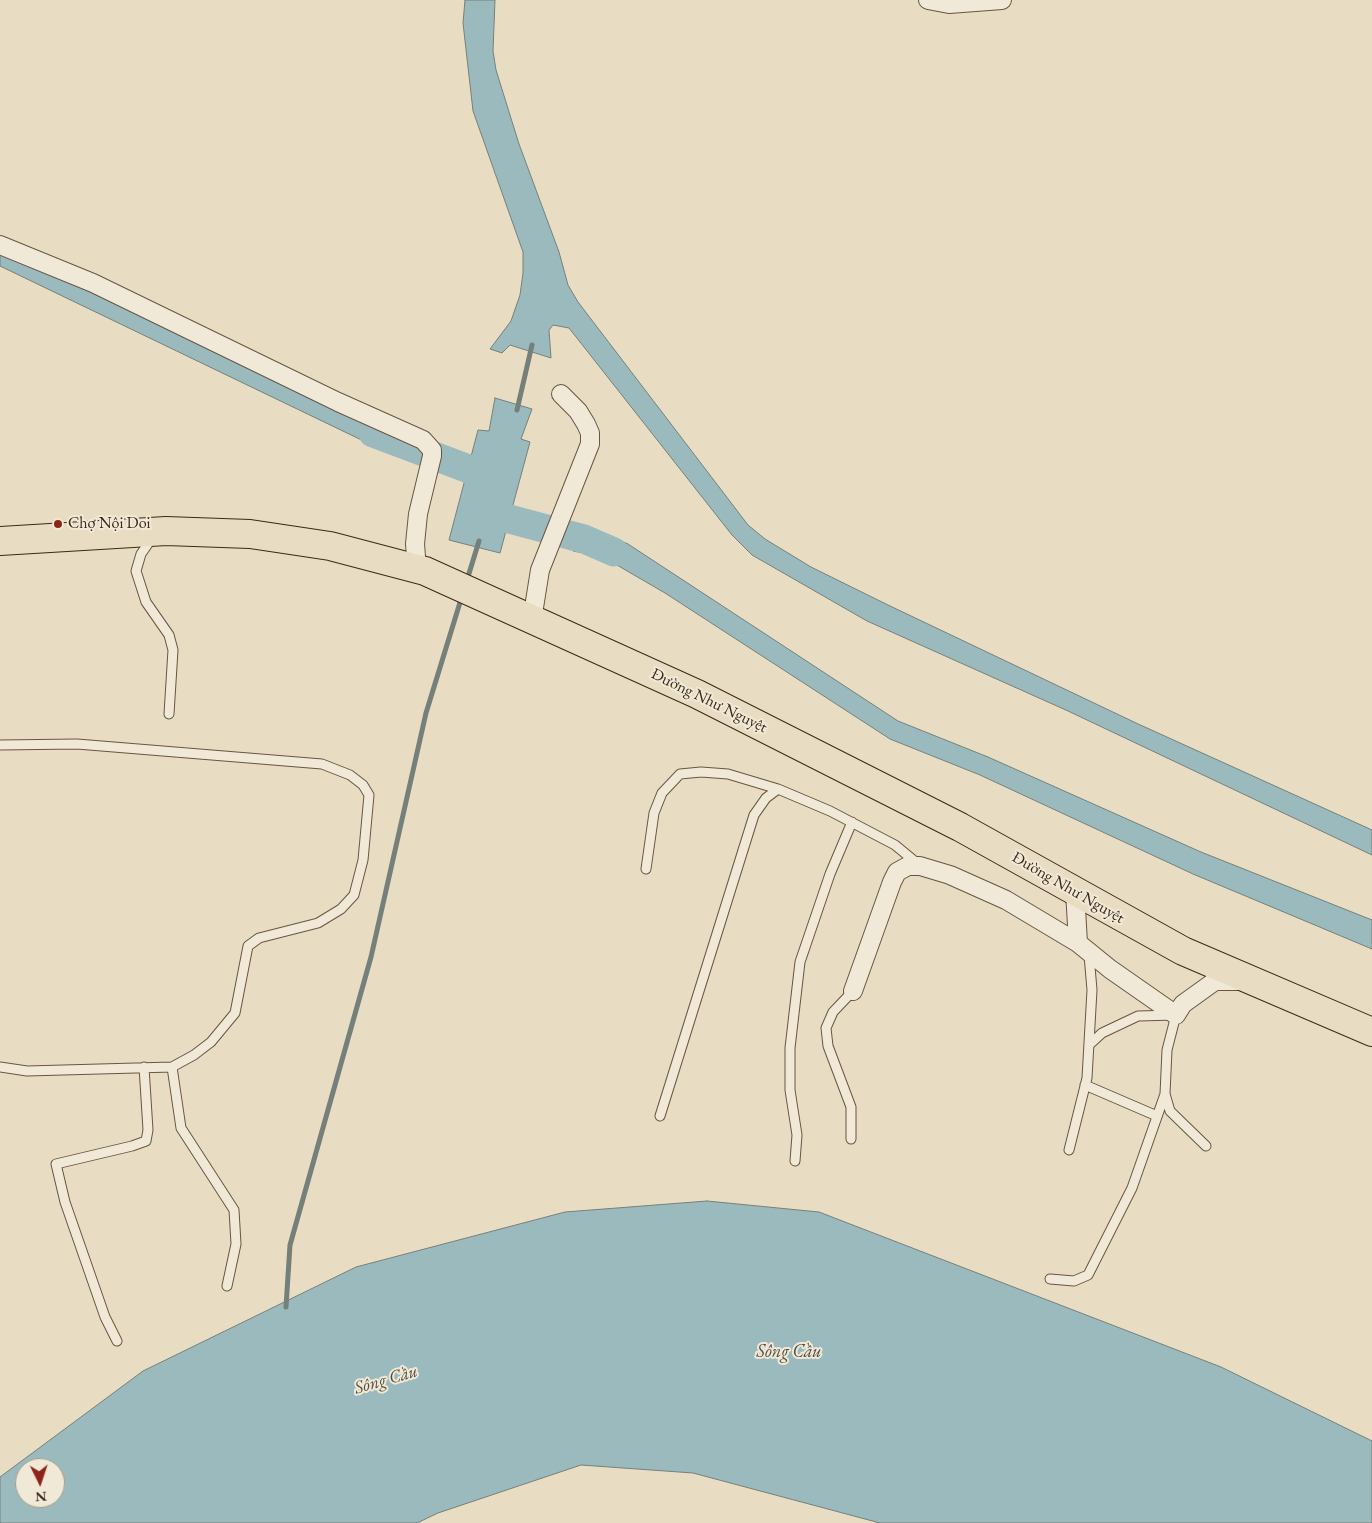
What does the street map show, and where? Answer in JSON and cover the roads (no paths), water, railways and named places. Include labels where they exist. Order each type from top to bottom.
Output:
[{"type":"main road","name":"Đường Như Nguyệt","points":[[0,541],[160,532],[250,534],[330,546],[417,569],[697,694],[960,827],[1175,947],[1250,982],[1372,1032]]},
{"type":"street","points":[[928,0],[949,4],[1002,0]]},
{"type":"street","points":[[0,245],[93,282],[338,402],[424,440],[432,450],[432,456],[418,514],[415,544],[417,569]]},
{"type":"street","points":[[532,620],[540,570],[590,444],[590,433],[586,424],[578,411],[561,394]]},
{"type":"street","points":[[853,991],[897,872],[908,866],[920,866],[950,875],[1006,900],[1083,947],[1110,969],[1176,1015],[1183,1004],[1215,981],[1250,982]]},
{"type":"street","points":[[1075,891],[1083,947]]},
{"type":"lane","points":[[160,532],[150,540],[140,554],[136,570],[146,602],[169,635],[173,650],[169,714]]},
{"type":"lane","points":[[0,745],[77,744],[322,764],[350,775],[363,785],[369,795],[363,860],[354,895],[341,909],[318,923],[259,938],[248,946],[235,1013],[211,1042],[172,1067],[27,1071],[0,1067]]},
{"type":"lane","points":[[646,869],[654,813],[662,793],[680,774],[728,774],[778,789],[852,822],[896,845],[920,866]]},
{"type":"lane","points":[[660,1116],[754,815],[766,798],[778,789]]},
{"type":"lane","points":[[795,1161],[797,1135],[790,1090],[790,1048],[800,962],[824,891],[852,822]]},
{"type":"lane","points":[[1069,1150],[1085,1085],[1089,1045],[1092,990],[1083,947]]},
{"type":"lane","points":[[851,1139],[851,1107],[828,1046],[826,1028],[833,1012],[853,991]]},
{"type":"lane","points":[[1050,1279],[1074,1281],[1088,1276],[1132,1188],[1165,1094],[1167,1050],[1176,1015],[1138,1016],[1102,1033],[1089,1045]]},
{"type":"lane","points":[[172,1067],[181,1128],[234,1210],[236,1244],[227,1286]]},
{"type":"lane","points":[[117,1341],[105,1317],[65,1202],[56,1164],[132,1146],[146,1140],[148,1130],[144,1068]]},
{"type":"lane","points":[[1085,1085],[1157,1116]]},
{"type":"lane","points":[[1165,1094],[1170,1111],[1206,1146]]},
{"type":"water","points":[[465,0],[495,0],[493,51],[496,70],[519,144],[559,252],[568,285],[578,302],[748,525],[765,539],[811,567],[888,605],[1136,723],[1372,830],[1372,855],[1068,711],[867,621],[752,555],[732,535],[569,328],[553,325],[549,330],[551,358],[510,345],[502,353],[490,349],[511,321],[520,295],[523,252],[473,111],[463,23]]},
{"type":"water","points":[[0,248],[410,440],[409,451],[406,456],[374,446],[0,266]]},
{"type":"water","points":[[495,398],[532,409],[521,439],[530,442],[500,553],[449,540],[478,430],[489,431]]},
{"type":"water","points":[[581,526],[628,544],[898,721],[988,757],[1201,852],[1372,920],[1372,949],[1193,874],[980,775],[890,739],[665,593],[610,561],[573,551]]},
{"type":"water","name":"Sông Cầu","points":[[707,1201],[819,1212],[1221,1367],[1372,1441],[1372,1523],[880,1523],[693,1473],[581,1465],[438,1513],[417,1523],[0,1523],[0,1477],[15,1466],[15,1508],[65,1508],[65,1458],[26,1458],[143,1371],[356,1267],[565,1212]]},
{"type":"waterway","points":[[517,410],[532,345]]},
{"type":"waterway","points":[[373,433],[498,480]]},
{"type":"waterway","points":[[487,513],[584,539],[614,552]]},
{"type":"waterway","points":[[467,580],[479,541]]},
{"type":"waterway","points":[[286,1307],[290,1245],[371,957],[426,713],[462,596]]},
{"type":"place","name":"Chợ Nội Doi","points":[[58,524]]}]
